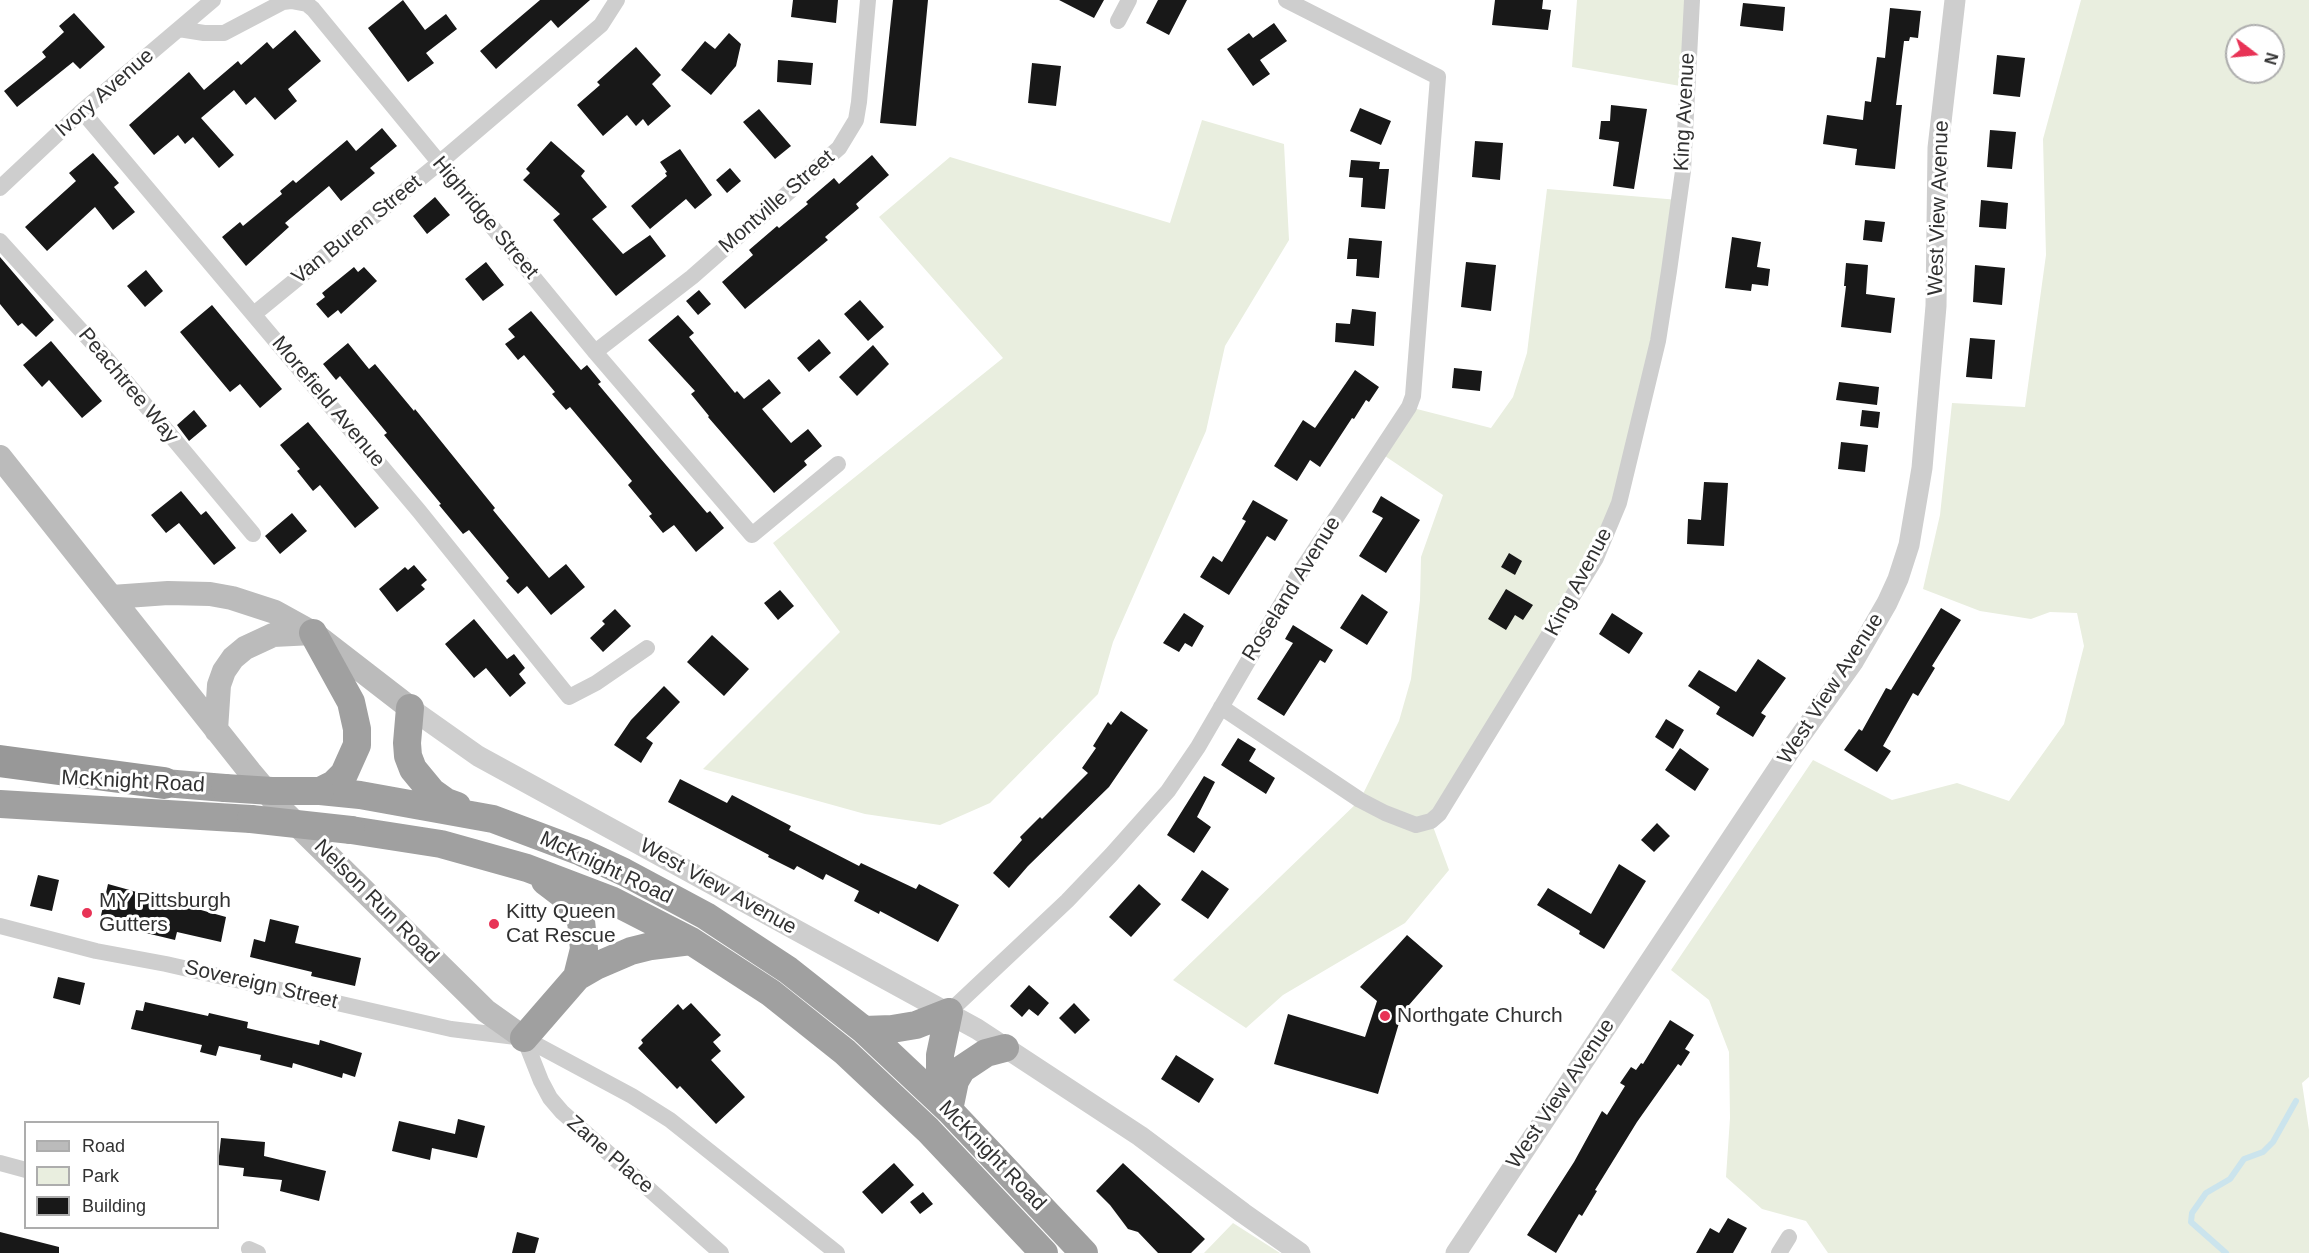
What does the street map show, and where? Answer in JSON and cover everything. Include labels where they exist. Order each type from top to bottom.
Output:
[{"type":"highway","points":[[313,633],[351,702],[357,729],[357,745],[344,774],[334,784],[320,791]]},
{"type":"highway","points":[[410,708],[408,756],[421,781],[446,802],[493,819]]},
{"type":"highway","points":[[0,761],[164,783]]},
{"type":"highway","name":"McKnight Road","points":[[164,783],[272,791],[320,791],[381,798],[493,819],[603,862],[706,916],[788,970],[864,1030],[949,1110],[1084,1253]]},
{"type":"highway","name":"McKnight Road","points":[[0,804],[251,819],[351,830],[441,844],[527,868],[611,900],[691,941],[771,993],[845,1052],[928,1130],[1044,1253]]},
{"type":"highway","points":[[527,868],[566,897],[581,921],[584,949],[577,977]]},
{"type":"highway","points":[[524,1038],[577,977],[612,958],[631,951],[691,941]]},
{"type":"highway","points":[[864,1030],[916,1025],[948,1011]]},
{"type":"highway","points":[[948,1011],[940,1055],[940,1072],[941,1088],[949,1110]]},
{"type":"highway","points":[[949,1110],[956,1081],[962,1069],[972,1060],[1005,1047]]},
{"type":"main road","name":"Nelson Run Road","points":[[0,457],[282,810],[486,1011],[524,1038]]},
{"type":"main road","name":"West View Avenue","points":[[112,597],[188,593],[232,598],[275,612],[313,633],[410,708]]},
{"type":"main road","points":[[216,730],[219,686],[224,671],[233,658],[258,640],[273,635],[313,633]]},
{"type":"main road","name":"McKnight Road","points":[[0,775],[164,783]]},
{"type":"street","name":"Ivory Avenue","points":[[0,188],[82,111],[213,0]]},
{"type":"street","name":"Van Buren Street","points":[[254,314],[439,163],[601,25],[617,0]]},
{"type":"street","name":"Montville Street","points":[[596,352],[692,277],[839,147],[855,120],[859,102],[868,0]]},
{"type":"street","points":[[1118,21],[1130,0]]},
{"type":"street","name":"Roseland Avenue","points":[[948,1011],[1067,901],[1152,811],[1183,771],[1297,577],[1409,407],[1413,396],[1438,77],[1286,0]]},
{"type":"street","name":"King Avenue","points":[[1221,707],[1360,800],[1385,813],[1416,825],[1431,821],[1439,814],[1596,558],[1619,503],[1658,341],[1669,271],[1683,171],[1692,0]]},
{"type":"street","name":"West View Avenue","points":[[1456,1253],[1791,749],[1853,662],[1898,579],[1909,545],[1922,468],[1936,306],[1938,148],[1955,0]]},
{"type":"street","name":"Highridge Street","points":[[179,29],[224,33],[283,2],[307,4],[313,9],[596,352],[752,535],[838,464]]},
{"type":"street","name":"Morefield Avenue","points":[[82,111],[419,511],[569,697],[596,683],[647,648]]},
{"type":"street","name":"Peachtree Way","points":[[0,241],[106,358],[253,534]]},
{"type":"street","name":"West View Avenue","points":[[410,708],[478,756],[948,1011],[1140,1136],[1250,1219],[1300,1253]]},
{"type":"street","name":"Sovereign Street","points":[[0,926],[96,951],[189,969],[451,1029],[524,1038]]},
{"type":"street","name":"Zane Place","points":[[524,1038],[549,1098],[721,1253]]},
{"type":"street","name":"Nelson Run Road","points":[[524,1038],[632,1096],[670,1120],[837,1253]]},
{"type":"street","points":[[0,1163],[24,1169]]},
{"type":"street","points":[[1779,1253],[1789,1237]]},
{"type":"green space","points":[[1577,0],[1692,0],[1686,87],[1572,67]]},
{"type":"green space","points":[[2081,0],[2309,0],[2309,1077],[2302,1083],[2309,1130],[2309,1253],[1828,1253],[1806,1221],[1762,1209],[1726,1177],[1730,1118],[1729,1052],[1709,1000],[1671,970],[1813,760],[1892,800],[1957,783],[2009,801],[2064,724],[2084,646],[2077,613],[2050,612],[2031,619],[1980,611],[1923,589],[1940,515],[1952,403],[2025,407],[2046,255],[2043,139]]},
{"type":"green space","points":[[1202,120],[1284,144],[1289,240],[1225,346],[1206,431],[1113,642],[1098,694],[990,803],[940,825],[865,814],[703,769],[840,632],[773,543],[1003,358],[879,217],[950,157],[1170,223]]},
{"type":"green space","points":[[1547,189],[1679,200],[1658,341],[1596,558],[1431,821],[1449,870],[1405,923],[1283,995],[1246,1028],[1173,980],[1360,800],[1399,721],[1411,679],[1420,600],[1421,557],[1443,495],[1379,452],[1409,407],[1491,428],[1513,397],[1527,353]]},
{"type":"green space","points":[[1233,1223],[1280,1253],[1204,1253]]},
{"type":"building","points":[[403,0],[425,30],[446,14],[457,29],[426,53],[434,63],[408,82],[368,28]]},
{"type":"building","points":[[540,0],[590,0],[558,28],[551,20],[496,69],[480,51]]},
{"type":"building","points":[[793,0],[838,0],[836,23],[791,17]]},
{"type":"building","points":[[893,0],[928,0],[916,126],[880,123]]},
{"type":"building","points":[[1059,0],[1104,0],[1094,18]]},
{"type":"building","points":[[1158,0],[1187,0],[1169,35],[1146,23]]},
{"type":"building","points":[[1495,0],[1543,0],[1542,9],[1551,10],[1548,30],[1492,25]]},
{"type":"building","points":[[1743,3],[1785,7],[1783,31],[1740,26]]},
{"type":"building","points":[[1890,8],[1921,11],[1918,38],[1910,37],[1909,41],[1904,41],[1896,105],[1902,105],[1895,169],[1855,165],[1857,149],[1823,144],[1827,115],[1863,120],[1865,101],[1871,102],[1877,57],[1885,58]]},
{"type":"building","points":[[74,13],[105,47],[80,69],[73,62],[17,107],[4,91],[46,57],[42,52],[64,32],[59,26]]},
{"type":"building","points":[[1274,23],[1287,41],[1260,60],[1270,74],[1253,86],[1227,49],[1249,33],[1253,38]]},
{"type":"building","points":[[295,30],[321,61],[288,89],[297,101],[275,120],[255,97],[246,105],[234,90],[201,118],[234,155],[219,168],[193,137],[185,144],[178,135],[154,155],[129,125],[189,72],[204,90],[238,61],[241,65],[267,42],[273,49]]},
{"type":"building","points":[[729,33],[741,44],[736,66],[711,95],[681,70],[705,41],[715,49]]},
{"type":"building","points":[[636,47],[661,75],[652,84],[671,106],[648,126],[643,119],[636,126],[627,115],[603,136],[577,105],[600,85],[597,82]]},
{"type":"building","points":[[1997,55],[2025,58],[2020,97],[1993,94]]},
{"type":"building","points":[[778,60],[813,63],[811,85],[777,82]]},
{"type":"building","points":[[1032,63],[1061,66],[1056,106],[1028,103]]},
{"type":"building","points":[[1611,105],[1647,109],[1634,189],[1613,186],[1619,142],[1599,139],[1601,121],[1610,121]]},
{"type":"building","points":[[1360,108],[1391,121],[1381,145],[1350,131]]},
{"type":"building","points":[[759,109],[791,146],[775,159],[743,122]]},
{"type":"building","points":[[382,128],[397,146],[370,168],[375,173],[341,201],[329,186],[285,223],[289,227],[246,266],[222,237],[240,222],[243,226],[282,194],[280,191],[293,180],[296,183],[347,140],[356,151]]},
{"type":"building","points":[[1990,130],[2016,132],[2012,169],[1987,167]]},
{"type":"building","points":[[551,141],[585,171],[581,176],[607,207],[592,219],[623,254],[650,235],[666,256],[616,296],[553,220],[560,214],[523,180],[530,173],[526,169]]},
{"type":"building","points":[[1475,141],[1503,143],[1500,180],[1472,177]]},
{"type":"building","points":[[680,149],[712,195],[695,209],[686,199],[650,229],[631,206],[667,176],[660,162]]},
{"type":"building","points":[[93,153],[119,183],[114,187],[135,212],[113,230],[95,207],[47,251],[25,227],[76,181],[69,173]]},
{"type":"building","points":[[872,155],[889,175],[856,204],[859,208],[825,237],[828,240],[745,309],[722,282],[753,255],[749,250],[777,226],[779,228],[808,204],[806,202],[834,178],[839,184]]},
{"type":"building","points":[[1351,160],[1380,162],[1379,169],[1389,169],[1385,209],[1361,207],[1363,178],[1349,177]]},
{"type":"building","points":[[730,168],[741,181],[727,193],[716,180]]},
{"type":"building","points":[[435,197],[450,215],[427,234],[413,216]]},
{"type":"building","points":[[1981,200],[2008,203],[2006,229],[1979,227]]},
{"type":"building","points":[[1865,220],[1885,222],[1882,242],[1863,240]]},
{"type":"building","points":[[1732,237],[1761,242],[1757,267],[1770,269],[1768,286],[1752,284],[1751,291],[1725,288]]},
{"type":"building","points":[[1349,238],[1382,241],[1379,278],[1356,276],[1357,259],[1347,259]]},
{"type":"building","points":[[0,257],[54,320],[36,337],[22,323],[18,326],[0,304]]},
{"type":"building","points":[[486,262],[504,285],[483,301],[465,279]]},
{"type":"building","points":[[1466,262],[1496,265],[1491,311],[1461,307]]},
{"type":"building","points":[[1846,263],[1868,265],[1866,294],[1895,298],[1891,333],[1841,327]]},
{"type":"building","points":[[1975,265],[2005,268],[2002,305],[1973,302]]},
{"type":"building","points":[[354,267],[358,272],[364,267],[377,281],[341,314],[338,310],[328,318],[316,304],[325,297],[322,293]]},
{"type":"building","points":[[146,270],[163,291],[145,307],[127,286]]},
{"type":"building","points":[[699,290],[711,304],[698,315],[686,301]]},
{"type":"building","points":[[860,300],[884,327],[868,341],[844,314]]},
{"type":"building","points":[[212,305],[282,389],[260,408],[240,384],[230,392],[180,332]]},
{"type":"building","points":[[1352,309],[1376,312],[1374,346],[1335,342],[1336,323],[1350,324]]},
{"type":"building","points":[[531,311],[581,370],[587,365],[601,382],[598,384],[660,458],[707,513],[710,511],[724,528],[696,552],[674,525],[663,533],[649,516],[652,514],[628,485],[632,481],[612,457],[570,407],[566,410],[552,394],[555,392],[524,355],[518,360],[505,344],[515,337],[508,329]]},
{"type":"building","points":[[678,315],[694,333],[689,337],[735,393],[737,391],[744,399],[769,379],[781,393],[762,409],[791,443],[808,429],[822,446],[804,461],[807,465],[774,493],[708,417],[691,394],[695,391],[648,340]]},
{"type":"building","points":[[1970,338],[1995,340],[1992,379],[1966,377]]},
{"type":"building","points":[[819,339],[831,353],[809,372],[797,358]]},
{"type":"building","points":[[51,341],[102,401],[82,418],[49,380],[42,387],[23,365]]},
{"type":"building","points":[[348,343],[369,369],[375,364],[414,411],[415,409],[549,578],[566,564],[585,587],[551,615],[527,586],[518,594],[506,581],[509,578],[469,530],[463,534],[439,505],[441,504],[384,435],[387,433],[340,376],[336,380],[323,364]]},
{"type":"building","points":[[873,345],[889,364],[857,396],[839,377]]},
{"type":"building","points":[[1454,368],[1482,371],[1480,391],[1452,388]]},
{"type":"building","points":[[1355,370],[1379,387],[1369,402],[1366,400],[1354,419],[1352,418],[1320,467],[1310,460],[1297,481],[1274,466],[1303,420],[1315,428]]},
{"type":"building","points":[[1839,382],[1879,387],[1877,405],[1836,400]]},
{"type":"building","points":[[194,410],[207,426],[189,441],[177,425]]},
{"type":"building","points":[[1862,410],[1880,412],[1878,428],[1860,426]]},
{"type":"building","points":[[308,422],[379,508],[355,528],[320,485],[313,491],[297,471],[300,469],[280,445]]},
{"type":"building","points":[[1841,442],[1868,445],[1865,472],[1838,469]]},
{"type":"building","points":[[1704,482],[1728,483],[1724,546],[1687,544],[1688,519],[1701,520]]},
{"type":"building","points":[[181,491],[201,515],[206,511],[236,548],[214,565],[179,523],[166,533],[151,515]]},
{"type":"building","points":[[1381,496],[1420,520],[1386,573],[1359,556],[1383,518],[1372,512]]},
{"type":"building","points":[[1253,500],[1288,520],[1275,541],[1267,536],[1229,595],[1200,577],[1213,556],[1222,562],[1246,521],[1242,519]]},
{"type":"building","points":[[292,513],[307,531],[280,554],[265,536]]},
{"type":"building","points":[[1509,553],[1522,561],[1515,575],[1501,567]]},
{"type":"building","points":[[414,565],[427,580],[421,585],[425,589],[397,612],[379,589],[405,567],[408,570]]},
{"type":"building","points":[[1506,589],[1533,605],[1523,620],[1515,615],[1506,630],[1488,619]]},
{"type":"building","points":[[780,590],[794,606],[778,620],[764,603]]},
{"type":"building","points":[[1362,594],[1388,612],[1367,645],[1340,628]]},
{"type":"building","points":[[1941,608],[1961,620],[1932,666],[1935,668],[1918,696],[1913,693],[1883,746],[1891,751],[1877,772],[1844,750],[1859,729],[1862,731],[1886,688],[1891,690]]},
{"type":"building","points":[[615,609],[631,626],[603,652],[590,638],[605,624],[602,621]]},
{"type":"building","points":[[1184,613],[1204,626],[1192,647],[1185,643],[1179,652],[1163,643]]},
{"type":"building","points":[[1612,613],[1643,633],[1629,654],[1599,634]]},
{"type":"building","points":[[474,619],[507,659],[514,654],[525,668],[519,674],[526,683],[510,697],[486,668],[474,678],[445,644]]},
{"type":"building","points":[[1293,625],[1333,650],[1325,663],[1320,660],[1284,716],[1257,699],[1293,643],[1285,639]]},
{"type":"building","points":[[712,635],[749,669],[724,696],[687,662]]},
{"type":"building","points":[[1758,659],[1786,678],[1761,713],[1766,716],[1753,737],[1716,714],[1720,707],[1688,686],[1699,670],[1736,692]]},
{"type":"building","points":[[664,686],[680,702],[646,738],[653,743],[641,763],[614,745],[631,720]]},
{"type":"building","points":[[1121,711],[1148,730],[1109,787],[1028,866],[1009,888],[993,873],[1022,840],[1020,837],[1040,817],[1042,819],[1088,773],[1082,768],[1096,748],[1093,746],[1108,722],[1111,725]]},
{"type":"building","points":[[1666,719],[1684,730],[1673,749],[1655,737]]},
{"type":"building","points":[[1238,738],[1256,749],[1249,761],[1275,778],[1266,794],[1221,765]]},
{"type":"building","points":[[1680,748],[1709,769],[1695,791],[1665,770]]},
{"type":"building","points":[[1204,776],[1215,782],[1197,817],[1211,827],[1194,853],[1167,835]]},
{"type":"building","points":[[680,779],[727,803],[732,795],[791,826],[789,830],[859,866],[861,863],[916,889],[919,884],[959,905],[938,942],[880,911],[879,914],[854,901],[859,891],[826,874],[823,880],[797,866],[794,870],[668,802]]},
{"type":"building","points":[[1657,823],[1670,836],[1654,852],[1641,840]]},
{"type":"building","points":[[1619,864],[1646,881],[1604,949],[1579,934],[1580,931],[1537,905],[1548,888],[1591,914]]},
{"type":"building","points":[[1202,870],[1229,889],[1208,919],[1181,900]]},
{"type":"building","points":[[38,875],[59,880],[52,911],[30,906]]},
{"type":"building","points":[[108,884],[226,917],[221,942],[177,932],[175,940],[100,920]]},
{"type":"building","points":[[1139,884],[1161,904],[1131,937],[1109,917]]},
{"type":"building","points":[[270,919],[299,926],[295,943],[361,958],[355,986],[311,976],[312,972],[250,957],[254,939],[265,942]]},
{"type":"building","name":"Northgate Church","points":[[1407,935],[1443,966],[1402,1013],[1378,1094],[1274,1064],[1288,1014],[1365,1037],[1377,1001],[1360,987]]},
{"type":"building","points":[[58,977],[85,983],[80,1005],[53,998]]},
{"type":"building","points":[[1029,985],[1049,1003],[1038,1016],[1029,1009],[1022,1017],[1010,1006]]},
{"type":"building","points":[[145,1002],[248,1022],[247,1028],[319,1045],[320,1040],[362,1053],[355,1077],[343,1073],[342,1078],[293,1063],[292,1068],[260,1060],[261,1055],[219,1046],[216,1056],[200,1052],[202,1045],[131,1029],[136,1010],[143,1011]]},
{"type":"building","points":[[691,1003],[721,1035],[713,1042],[721,1051],[711,1060],[745,1097],[716,1124],[680,1086],[677,1089],[638,1048],[643,1043],[641,1040],[678,1004],[683,1010]]},
{"type":"building","points":[[1074,1003],[1090,1020],[1075,1034],[1059,1018]]},
{"type":"building","points":[[1670,1020],[1694,1035],[1685,1049],[1690,1052],[1681,1066],[1678,1064],[1637,1122],[1595,1190],[1597,1191],[1582,1216],[1579,1214],[1556,1253],[1527,1235],[1574,1162],[1602,1111],[1607,1115],[1625,1086],[1620,1083],[1631,1067],[1636,1070],[1641,1063],[1643,1064]]},
{"type":"building","points":[[1176,1055],[1214,1079],[1199,1103],[1161,1079]]},
{"type":"building","points":[[458,1119],[485,1126],[477,1158],[432,1148],[430,1160],[392,1151],[399,1121],[455,1134]]},
{"type":"building","points":[[221,1138],[265,1142],[264,1156],[326,1171],[319,1201],[280,1191],[282,1180],[243,1176],[244,1168],[219,1165]]},
{"type":"building","points":[[894,1163],[914,1185],[882,1214],[862,1192]]},
{"type":"building","points":[[1123,1163],[1205,1239],[1191,1253],[1158,1253],[1138,1232],[1128,1229],[1096,1191]]},
{"type":"building","points":[[923,1192],[933,1204],[920,1214],[910,1202]]},
{"type":"building","points":[[1728,1218],[1747,1228],[1733,1253],[1696,1253],[1710,1228],[1719,1233]]},
{"type":"building","points":[[0,1232],[59,1247],[59,1253],[0,1253]]},
{"type":"building","points":[[517,1232],[539,1238],[535,1253],[512,1253]]},
{"type":"waterway","points":[[2226,1253],[2191,1222],[2192,1213],[2206,1193],[2230,1179],[2244,1159],[2263,1152],[2273,1142],[2296,1101]]},
{"type":"place","name":"MY Pittsburgh Gutters","points":[[87,913]]},
{"type":"place","name":"Kitty Queen Cat Rescue","points":[[494,924]]},
{"type":"place","name":"Northgate Church","points":[[1385,1016]]}]
